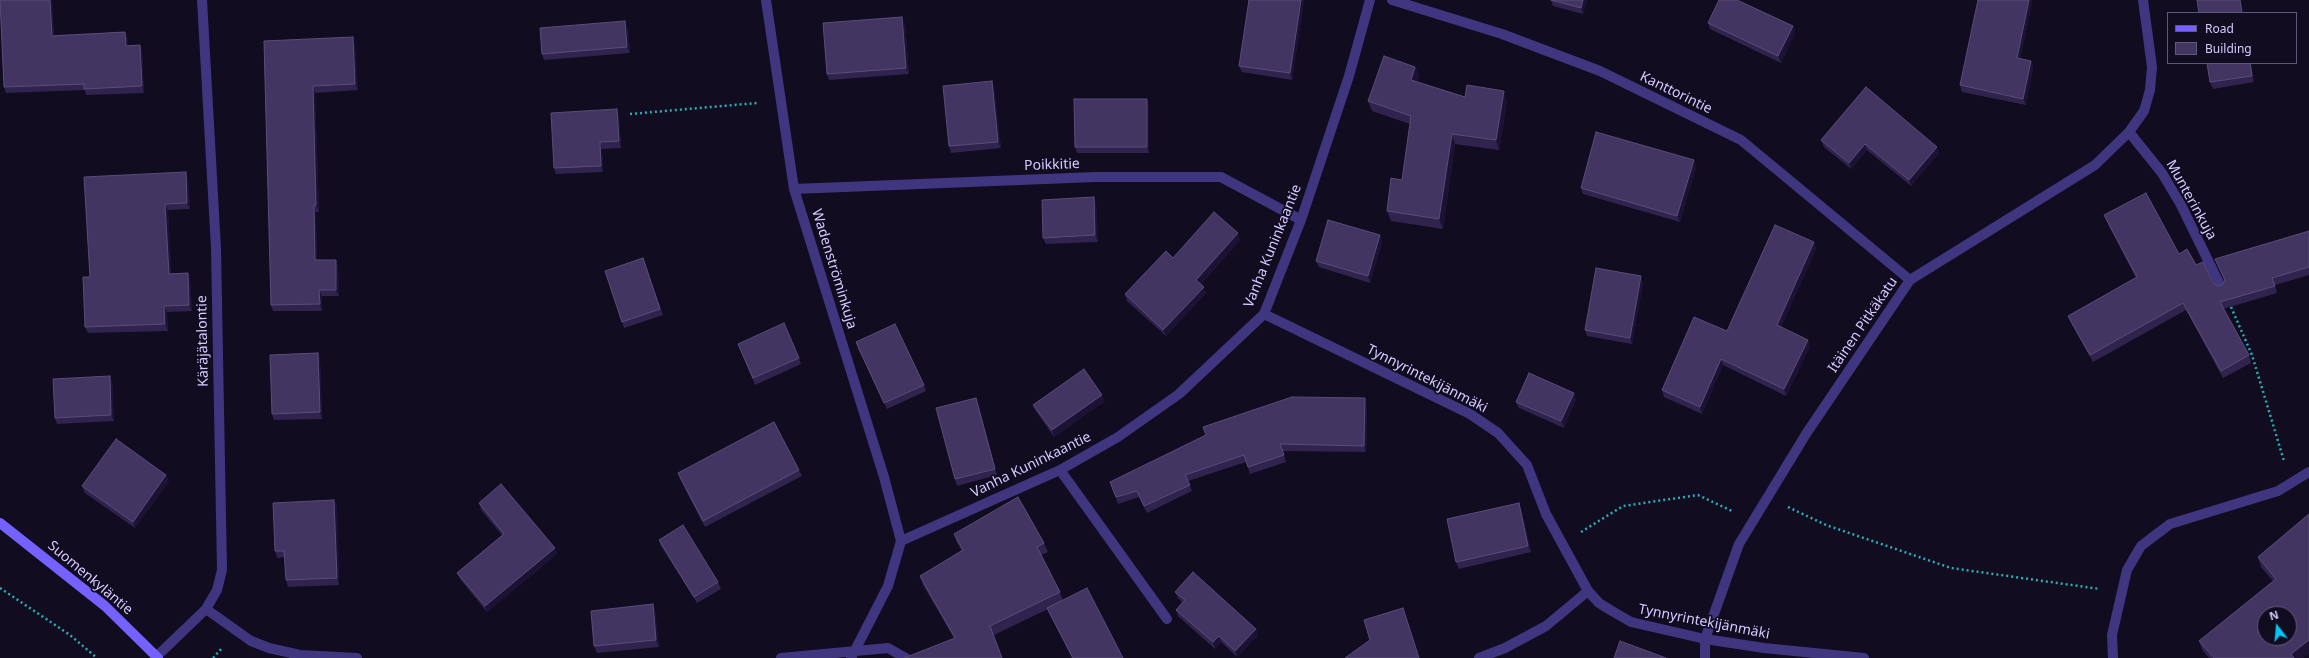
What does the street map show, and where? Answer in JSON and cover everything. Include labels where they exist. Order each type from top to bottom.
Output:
[{"type":"street","name":"Käräjätalontie","points":[[158,657],[206,608],[217,590],[222,570],[216,248],[202,0]]},
{"type":"street","name":"Wadenströminkuja","points":[[766,0],[794,189],[884,477],[901,541]]},
{"type":"street","name":"Vanha Kuninkaantie","points":[[901,541],[1060,470],[1118,437],[1179,394],[1264,314],[1301,220],[1349,76],[1370,0]]},
{"type":"street","name":"Kanttorintie","points":[[1392,0],[1502,34],[1600,71],[1741,140],[1910,280]]},
{"type":"street","name":"Itäinen Pitkäkatu","points":[[1705,658],[1704,639],[1739,544],[1806,434],[1910,280],[2095,165],[2129,132],[2144,111],[2150,90],[2152,67],[2143,0]]},
{"type":"street","name":"Munterinkuja","points":[[2129,132],[2162,173],[2181,206],[2221,287]]},
{"type":"street","name":"Poikkitie","points":[[794,189],[1094,177],[1221,177],[1301,220]]},
{"type":"street","name":"Tynnyrintekijänmäki","points":[[1264,314],[1470,414],[1498,433],[1527,465],[1546,514],[1588,591],[1599,603],[1631,622],[1704,639],[1764,648],[1864,658]]},
{"type":"street","points":[[1060,470],[1167,619]]},
{"type":"street","points":[[2113,658],[2112,635],[2127,570],[2141,546],[2170,524],[2278,491],[2309,472]]},
{"type":"street","name":"Suomenkyläntie","points":[[0,523],[105,606],[158,657]]},
{"type":"street","points":[[852,655],[888,586],[901,541]]},
{"type":"street","points":[[1479,658],[1505,648],[1546,626],[1588,591]]},
{"type":"street","points":[[206,608],[251,641],[269,648],[300,655],[357,658]]},
{"type":"street","points":[[780,658],[852,655],[888,648],[906,658]]},
{"type":"path","points":[[630,114],[781,100]]},
{"type":"path","points":[[2221,287],[2252,355],[2266,398],[2289,484]]},
{"type":"path","points":[[1562,543],[1623,506],[1698,495],[1753,521]]},
{"type":"path","points":[[1767,497],[1826,525],[1951,568],[2122,592]]},
{"type":"path","points":[[0,588],[70,635],[97,658]]},
{"type":"building","points":[[0,0],[50,0],[52,36],[125,32],[126,46],[140,45],[142,86],[84,89],[84,84],[4,87]]},
{"type":"building","points":[[1249,0],[1301,0],[1290,73],[1239,66]]},
{"type":"building","points":[[1551,0],[1583,0],[1581,8]]},
{"type":"building","points":[[1719,0],[1737,0],[1793,26],[1778,56],[1708,23]]},
{"type":"building","points":[[1978,0],[2029,0],[2017,58],[2031,61],[2023,99],[1960,85]]},
{"type":"building","points":[[2197,0],[2240,0],[2242,12],[2199,12]]},
{"type":"building","points":[[902,17],[906,68],[827,74],[823,23]]},
{"type":"building","points":[[625,21],[627,47],[542,54],[540,28]]},
{"type":"building","points":[[353,37],[355,84],[313,86],[316,205],[314,205],[315,260],[336,260],[336,290],[319,290],[320,304],[271,305],[264,41]]},
{"type":"building","points":[[1384,56],[1415,67],[1411,80],[1465,97],[1467,85],[1504,91],[1496,140],[1452,134],[1439,219],[1387,211],[1391,178],[1402,180],[1411,116],[1368,101]]},
{"type":"building","points":[[2207,64],[2250,64],[2252,76],[2210,82]]},
{"type":"building","points":[[992,81],[998,142],[949,146],[943,86]]},
{"type":"building","points":[[1866,87],[1937,147],[1909,180],[1865,144],[1849,163],[1821,140]]},
{"type":"building","points":[[1074,99],[1147,99],[1147,147],[1075,147]]},
{"type":"building","points":[[617,109],[619,141],[600,142],[601,166],[554,168],[551,113]]},
{"type":"building","points":[[1596,132],[1694,160],[1677,216],[1581,188]]},
{"type":"building","points":[[186,172],[187,203],[165,204],[169,274],[188,273],[189,305],[164,306],[165,324],[85,327],[83,277],[90,277],[84,177]]},
{"type":"building","points":[[2146,193],[2179,254],[2187,249],[2196,265],[2203,262],[2213,283],[2218,286],[2222,285],[2225,280],[2215,259],[2309,231],[2309,267],[2272,278],[2275,286],[2220,302],[2249,355],[2221,371],[2183,303],[2090,355],[2068,316],[2137,277],[2104,215]]},
{"type":"building","points":[[1094,197],[1095,235],[1043,238],[1042,200]]},
{"type":"building","points":[[1214,212],[1238,233],[1196,280],[1204,287],[1163,330],[1125,294],[1166,251],[1173,258]]},
{"type":"building","points":[[1328,220],[1380,235],[1368,276],[1316,261]]},
{"type":"building","points":[[1775,225],[1814,242],[1777,325],[1808,340],[1784,389],[1721,359],[1700,407],[1662,390],[1694,317],[1727,331]]},
{"type":"building","points":[[643,258],[660,309],[622,322],[605,271]]},
{"type":"building","points":[[1596,268],[1641,276],[1630,338],[1585,330]]},
{"type":"building","points":[[784,323],[799,358],[753,378],[738,344]]},
{"type":"building","points":[[895,324],[924,385],[884,403],[856,342]]},
{"type":"building","points":[[318,353],[320,412],[272,414],[270,355]]},
{"type":"building","points":[[1084,369],[1102,395],[1052,430],[1033,405]]},
{"type":"building","points":[[1529,373],[1574,393],[1561,421],[1516,402]]},
{"type":"building","points":[[110,376],[111,415],[55,418],[53,379]]},
{"type":"building","points":[[1292,397],[1365,398],[1364,446],[1280,444],[1284,455],[1248,467],[1244,455],[1185,475],[1190,485],[1144,506],[1137,491],[1116,497],[1110,482],[1206,435],[1203,427]]},
{"type":"building","points":[[976,398],[995,469],[955,479],[936,408]]},
{"type":"building","points":[[774,422],[799,470],[703,521],[678,473]]},
{"type":"building","points":[[116,439],[166,475],[133,522],[82,486]]},
{"type":"building","points":[[501,484],[555,548],[485,606],[457,573],[504,534],[479,503]]},
{"type":"building","points":[[1018,497],[1044,543],[1037,547],[1060,592],[990,626],[1002,658],[904,658],[955,638],[920,576],[963,550],[954,534]]},
{"type":"building","points":[[334,500],[337,578],[286,580],[284,551],[275,551],[273,503]]},
{"type":"building","points":[[1519,503],[1528,546],[1456,562],[1447,519]]},
{"type":"building","points":[[2309,514],[2309,640],[2291,654],[2294,658],[2214,658],[2199,641],[2276,579],[2258,557]]},
{"type":"building","points":[[683,525],[718,582],[694,597],[659,540]]},
{"type":"building","points":[[1193,572],[1256,629],[1235,651],[1219,636],[1213,642],[1176,610],[1185,600],[1175,592]]},
{"type":"building","points":[[1087,588],[1123,658],[1073,658],[1047,608]]},
{"type":"building","points":[[653,604],[656,640],[594,646],[591,611]]},
{"type":"building","points":[[1403,608],[1419,658],[1345,658],[1370,640],[1364,620]]},
{"type":"building","points":[[1620,641],[1666,658],[1614,658]]}]
